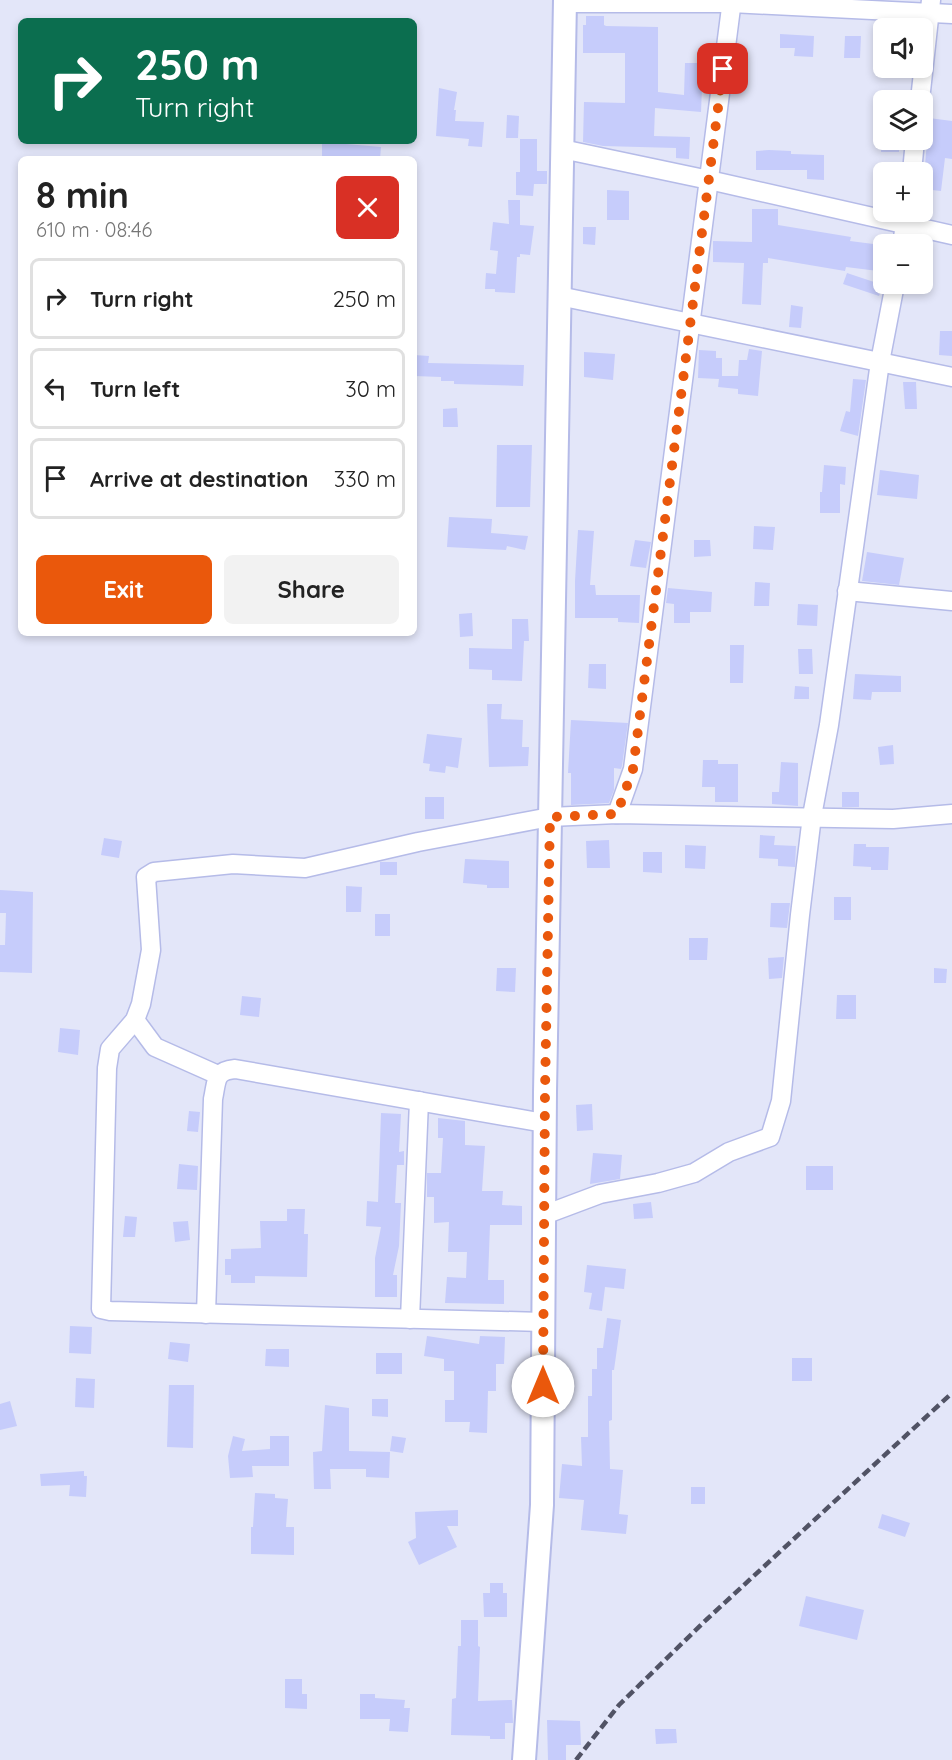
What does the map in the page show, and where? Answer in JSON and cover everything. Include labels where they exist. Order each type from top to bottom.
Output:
[{"type":"main road","points":[[524,1760],[543,1505],[544,1123],[565,2]]},
{"type":"street","points":[[565,2],[732,2],[930,7],[952,14]]},
{"type":"street","points":[[617,814],[633,769],[732,2]]},
{"type":"street","points":[[921,90],[930,7]]},
{"type":"street","points":[[562,149],[873,212]]},
{"type":"street","points":[[917,222],[952,235]]},
{"type":"street","points":[[544,1215],[600,1194],[658,1183],[694,1173],[729,1152],[770,1137],[781,1101],[812,816],[829,725],[880,362],[893,294]]},
{"type":"street","points":[[559,296],[952,377]]},
{"type":"street","points":[[848,591],[952,601]]},
{"type":"street","points":[[543,1322],[206,1314],[101,1309],[107,1068],[110,1049],[135,1020],[141,1004],[151,950],[146,877],[154,872],[233,864],[305,868],[418,842],[550,817],[617,814],[893,819],[952,814]]},
{"type":"street","points":[[135,1020],[156,1047],[218,1075]]},
{"type":"street","points":[[206,1314],[213,1099],[218,1075],[224,1070],[235,1069],[544,1123]]},
{"type":"street","points":[[410,1319],[419,1101]]},
{"type":"building","points":[[586,16],[604,16],[606,26],[658,27],[658,92],[684,95],[685,63],[703,63],[701,112],[655,108],[654,136],[690,137],[689,159],[676,158],[676,148],[603,146],[583,142],[584,102],[625,103],[625,53],[583,53],[583,25],[586,25]]},
{"type":"building","points":[[780,34],[814,36],[813,57],[794,56],[795,48],[780,48]]},
{"type":"building","points":[[845,36],[861,36],[860,58],[844,58]]},
{"type":"building","points":[[439,88],[457,92],[455,121],[484,122],[482,147],[468,146],[469,139],[436,136]]},
{"type":"building","points":[[507,115],[519,116],[518,138],[506,138]]},
{"type":"building","points":[[933,119],[952,121],[952,159],[945,158],[941,191],[933,190],[933,162],[925,162],[926,150],[933,150]]},
{"type":"building","points":[[520,139],[537,139],[537,171],[547,171],[547,184],[534,184],[533,196],[516,195],[516,172],[520,172]]},
{"type":"building","points":[[322,144],[381,147],[380,156],[322,156]]},
{"type":"building","points":[[881,150],[899,150],[899,152],[881,152]]},
{"type":"building","points":[[756,151],[791,151],[791,154],[824,155],[824,180],[807,179],[807,170],[756,170]]},
{"type":"building","points":[[607,190],[629,191],[629,220],[607,220]]},
{"type":"building","points":[[508,200],[520,200],[520,225],[534,226],[530,255],[520,254],[520,257],[517,257],[515,293],[485,289],[486,273],[496,274],[498,251],[490,250],[493,222],[509,224]]},
{"type":"building","points":[[752,209],[778,209],[778,225],[851,237],[850,241],[873,244],[873,270],[846,267],[845,271],[768,258],[768,263],[763,263],[761,305],[742,304],[744,263],[713,262],[713,241],[752,242]]},
{"type":"building","points":[[583,227],[596,227],[595,245],[583,244]]},
{"type":"building","points":[[847,273],[873,282],[873,294],[843,284]]},
{"type":"building","points":[[791,305],[803,307],[801,328],[789,327]]},
{"type":"building","points":[[940,331],[952,331],[952,356],[939,355]]},
{"type":"building","points":[[749,349],[762,351],[758,396],[738,394],[738,389],[718,387],[719,379],[698,378],[699,350],[716,351],[716,358],[722,358],[722,376],[738,376],[739,360],[747,360]]},
{"type":"building","points":[[584,352],[615,354],[613,380],[584,377]]},
{"type":"building","points":[[417,355],[429,356],[428,363],[524,365],[523,386],[454,384],[454,381],[441,381],[441,377],[417,376]]},
{"type":"building","points":[[853,379],[866,380],[858,436],[840,431],[846,411],[850,412]]},
{"type":"building","points":[[903,382],[916,382],[917,409],[905,409]]},
{"type":"building","points":[[457,408],[458,427],[443,427],[443,409]]},
{"type":"building","points":[[497,445],[532,445],[530,507],[496,507]]},
{"type":"building","points":[[824,465],[846,467],[845,485],[840,484],[840,513],[820,513]]},
{"type":"building","points":[[880,470],[919,475],[917,499],[877,495]]},
{"type":"building","points":[[449,517],[492,519],[491,533],[528,536],[525,550],[507,546],[506,550],[447,547]]},
{"type":"building","points":[[754,526],[775,527],[773,550],[753,549]]},
{"type":"building","points":[[578,530],[594,531],[590,585],[595,585],[596,595],[640,595],[639,623],[618,622],[618,618],[575,618]]},
{"type":"building","points":[[635,540],[651,542],[646,568],[630,566]]},
{"type":"building","points":[[694,540],[710,540],[711,556],[694,557]]},
{"type":"building","points":[[867,552],[904,558],[899,585],[862,581]]},
{"type":"building","points":[[755,582],[770,583],[769,606],[754,606]]},
{"type":"building","points":[[668,588],[712,592],[711,612],[690,612],[690,623],[674,623],[674,604],[666,603]]},
{"type":"building","points":[[798,604],[818,605],[817,626],[797,625]]},
{"type":"building","points":[[472,613],[473,636],[460,637],[459,614]]},
{"type":"building","points":[[512,619],[528,619],[529,641],[524,641],[522,681],[492,680],[492,670],[469,669],[469,648],[512,649]]},
{"type":"building","points":[[730,645],[744,645],[743,683],[730,683]]},
{"type":"building","points":[[798,649],[812,649],[813,674],[799,674]]},
{"type":"building","points":[[589,664],[606,664],[606,689],[588,688]]},
{"type":"building","points":[[855,674],[901,676],[901,692],[872,692],[871,700],[853,699]]},
{"type":"building","points":[[795,686],[809,687],[809,699],[794,699]]},
{"type":"building","points":[[487,704],[502,704],[501,719],[523,720],[522,747],[529,747],[528,766],[489,767]]},
{"type":"building","points":[[571,720],[628,723],[622,766],[621,769],[614,768],[614,790],[609,803],[571,805],[571,773],[568,773]]},
{"type":"building","points":[[427,734],[462,738],[458,768],[446,766],[445,773],[429,771],[430,764],[423,763]]},
{"type":"building","points":[[893,745],[894,764],[880,765],[878,747]]},
{"type":"building","points":[[703,760],[718,760],[718,764],[738,764],[738,802],[715,802],[715,787],[702,787]]},
{"type":"building","points":[[781,762],[798,763],[798,806],[772,804],[772,792],[779,792]]},
{"type":"building","points":[[842,792],[859,792],[859,807],[842,807]]},
{"type":"building","points":[[425,797],[444,797],[444,819],[425,819]]},
{"type":"building","points":[[760,835],[775,836],[774,845],[796,846],[795,867],[778,866],[778,859],[759,858]]},
{"type":"building","points":[[104,838],[122,841],[119,858],[101,855]]},
{"type":"building","points":[[609,840],[610,868],[587,868],[586,841]]},
{"type":"building","points":[[854,844],[866,844],[866,847],[889,847],[888,870],[871,870],[871,867],[853,866]]},
{"type":"building","points":[[685,845],[706,846],[705,869],[685,868]]},
{"type":"building","points":[[643,852],[662,852],[662,873],[643,872]]},
{"type":"building","points":[[465,859],[509,861],[509,888],[487,888],[487,885],[463,883]]},
{"type":"building","points":[[380,862],[397,862],[397,875],[380,875]]},
{"type":"building","points":[[346,886],[362,887],[361,912],[346,912]]},
{"type":"building","points":[[0,890],[33,892],[32,973],[0,972],[0,945],[5,945],[6,913],[0,913]]},
{"type":"building","points":[[834,897],[851,897],[851,920],[834,920]]},
{"type":"building","points":[[771,903],[790,903],[787,928],[770,927]]},
{"type":"building","points":[[375,914],[390,914],[390,936],[375,936]]},
{"type":"building","points":[[689,938],[708,938],[707,960],[689,960]]},
{"type":"building","points":[[784,957],[782,978],[769,979],[768,958]]},
{"type":"building","points":[[497,968],[516,968],[515,992],[496,991]]},
{"type":"building","points":[[934,968],[947,969],[946,983],[934,983]]},
{"type":"building","points":[[837,995],[856,995],[856,1019],[836,1019]]},
{"type":"building","points":[[242,996],[261,998],[259,1017],[240,1015]]},
{"type":"building","points":[[60,1028],[80,1030],[78,1055],[58,1052]]},
{"type":"building","points":[[592,1104],[593,1130],[577,1131],[576,1105]]},
{"type":"building","points":[[189,1111],[200,1112],[198,1132],[187,1131]]},
{"type":"building","points":[[381,1113],[401,1114],[399,1152],[404,1151],[404,1165],[397,1165],[395,1203],[401,1203],[399,1246],[393,1275],[397,1275],[397,1297],[375,1297],[375,1258],[381,1227],[366,1226],[367,1201],[378,1202]]},
{"type":"building","points":[[438,1118],[465,1121],[465,1145],[485,1146],[482,1191],[503,1191],[502,1205],[522,1206],[522,1225],[490,1225],[488,1280],[504,1280],[504,1304],[445,1303],[447,1277],[466,1278],[467,1252],[448,1252],[449,1222],[434,1223],[434,1197],[427,1197],[427,1173],[441,1173],[443,1138],[438,1138]]},
{"type":"building","points":[[593,1153],[622,1155],[620,1179],[590,1184]]},
{"type":"building","points":[[179,1164],[198,1166],[197,1190],[177,1189]]},
{"type":"building","points":[[806,1166],[833,1166],[833,1190],[806,1190]]},
{"type":"building","points":[[651,1202],[653,1218],[634,1219],[633,1204]]},
{"type":"building","points":[[287,1209],[305,1209],[304,1234],[308,1234],[307,1277],[255,1276],[255,1283],[231,1283],[231,1275],[225,1275],[225,1259],[231,1259],[231,1249],[261,1248],[260,1221],[287,1221]]},
{"type":"building","points":[[125,1216],[137,1217],[135,1237],[123,1237]]},
{"type":"building","points":[[188,1221],[190,1240],[175,1242],[173,1222]]},
{"type":"building","points":[[587,1265],[626,1269],[624,1289],[605,1287],[602,1311],[589,1309],[592,1293],[584,1292]]},
{"type":"building","points":[[607,1318],[621,1320],[614,1370],[612,1370],[612,1420],[609,1421],[610,1469],[623,1470],[619,1514],[628,1515],[626,1534],[581,1530],[584,1500],[559,1498],[562,1464],[582,1466],[581,1437],[588,1437],[588,1396],[592,1396],[592,1369],[597,1369],[597,1348],[603,1348]]},
{"type":"building","points":[[70,1326],[92,1327],[91,1354],[69,1353]]},
{"type":"building","points":[[427,1336],[479,1344],[480,1336],[505,1337],[504,1364],[496,1364],[496,1391],[488,1391],[487,1433],[469,1432],[470,1422],[445,1422],[445,1400],[454,1400],[454,1371],[444,1371],[444,1359],[424,1356]]},
{"type":"building","points":[[170,1342],[190,1344],[188,1362],[168,1359]]},
{"type":"building","points":[[266,1349],[289,1349],[289,1367],[265,1366]]},
{"type":"building","points":[[376,1353],[402,1353],[402,1374],[376,1374]]},
{"type":"building","points":[[792,1358],[812,1358],[812,1381],[792,1381]]},
{"type":"building","points":[[76,1378],[95,1379],[94,1408],[75,1407]]},
{"type":"building","points":[[169,1385],[194,1385],[193,1448],[167,1447]]},
{"type":"building","points":[[372,1399],[388,1399],[388,1417],[372,1416]]},
{"type":"building","points":[[10,1401],[17,1426],[0,1430],[0,1404]]},
{"type":"building","points":[[325,1405],[349,1408],[349,1451],[390,1452],[389,1478],[366,1477],[366,1469],[330,1469],[331,1489],[314,1489],[313,1452],[322,1451]]},
{"type":"building","points":[[233,1436],[245,1439],[242,1451],[270,1449],[270,1436],[289,1436],[289,1466],[252,1466],[253,1477],[230,1478],[228,1456]]},
{"type":"building","points":[[392,1436],[406,1438],[403,1453],[390,1451]]},
{"type":"building","points":[[84,1471],[84,1476],[87,1476],[86,1497],[69,1496],[70,1485],[41,1486],[40,1474]]},
{"type":"building","points":[[691,1487],[705,1487],[705,1504],[691,1504]]},
{"type":"building","points":[[255,1493],[275,1494],[275,1498],[288,1499],[286,1527],[294,1527],[294,1555],[251,1554]]},
{"type":"building","points":[[458,1510],[458,1526],[447,1526],[457,1547],[419,1565],[408,1542],[416,1538],[415,1512]]},
{"type":"building","points":[[882,1514],[910,1523],[905,1537],[878,1528]]},
{"type":"building","points":[[490,1583],[503,1583],[503,1593],[507,1593],[507,1617],[484,1617],[483,1593],[490,1593]]},
{"type":"building","points":[[806,1596],[864,1610],[857,1640],[799,1626]]},
{"type":"building","points":[[461,1620],[478,1620],[478,1646],[480,1647],[478,1701],[512,1700],[513,1723],[505,1723],[505,1739],[490,1739],[490,1736],[451,1735],[452,1699],[456,1698],[458,1646],[461,1646]]},
{"type":"building","points":[[285,1679],[302,1679],[302,1694],[307,1694],[307,1709],[285,1708]]},
{"type":"building","points":[[360,1694],[375,1694],[375,1698],[405,1700],[404,1708],[410,1708],[408,1732],[389,1731],[390,1719],[360,1719]]},
{"type":"building","points":[[547,1720],[580,1721],[581,1745],[566,1745],[566,1760],[548,1760]]},
{"type":"building","points":[[655,1729],[676,1729],[677,1743],[656,1744]]},
{"type":"railway","points":[[576,1760],[619,1705],[706,1620],[952,1393]]},
{"type":"route","points":[[543,1386],[550,817],[617,814],[633,769],[723,69]]}]
